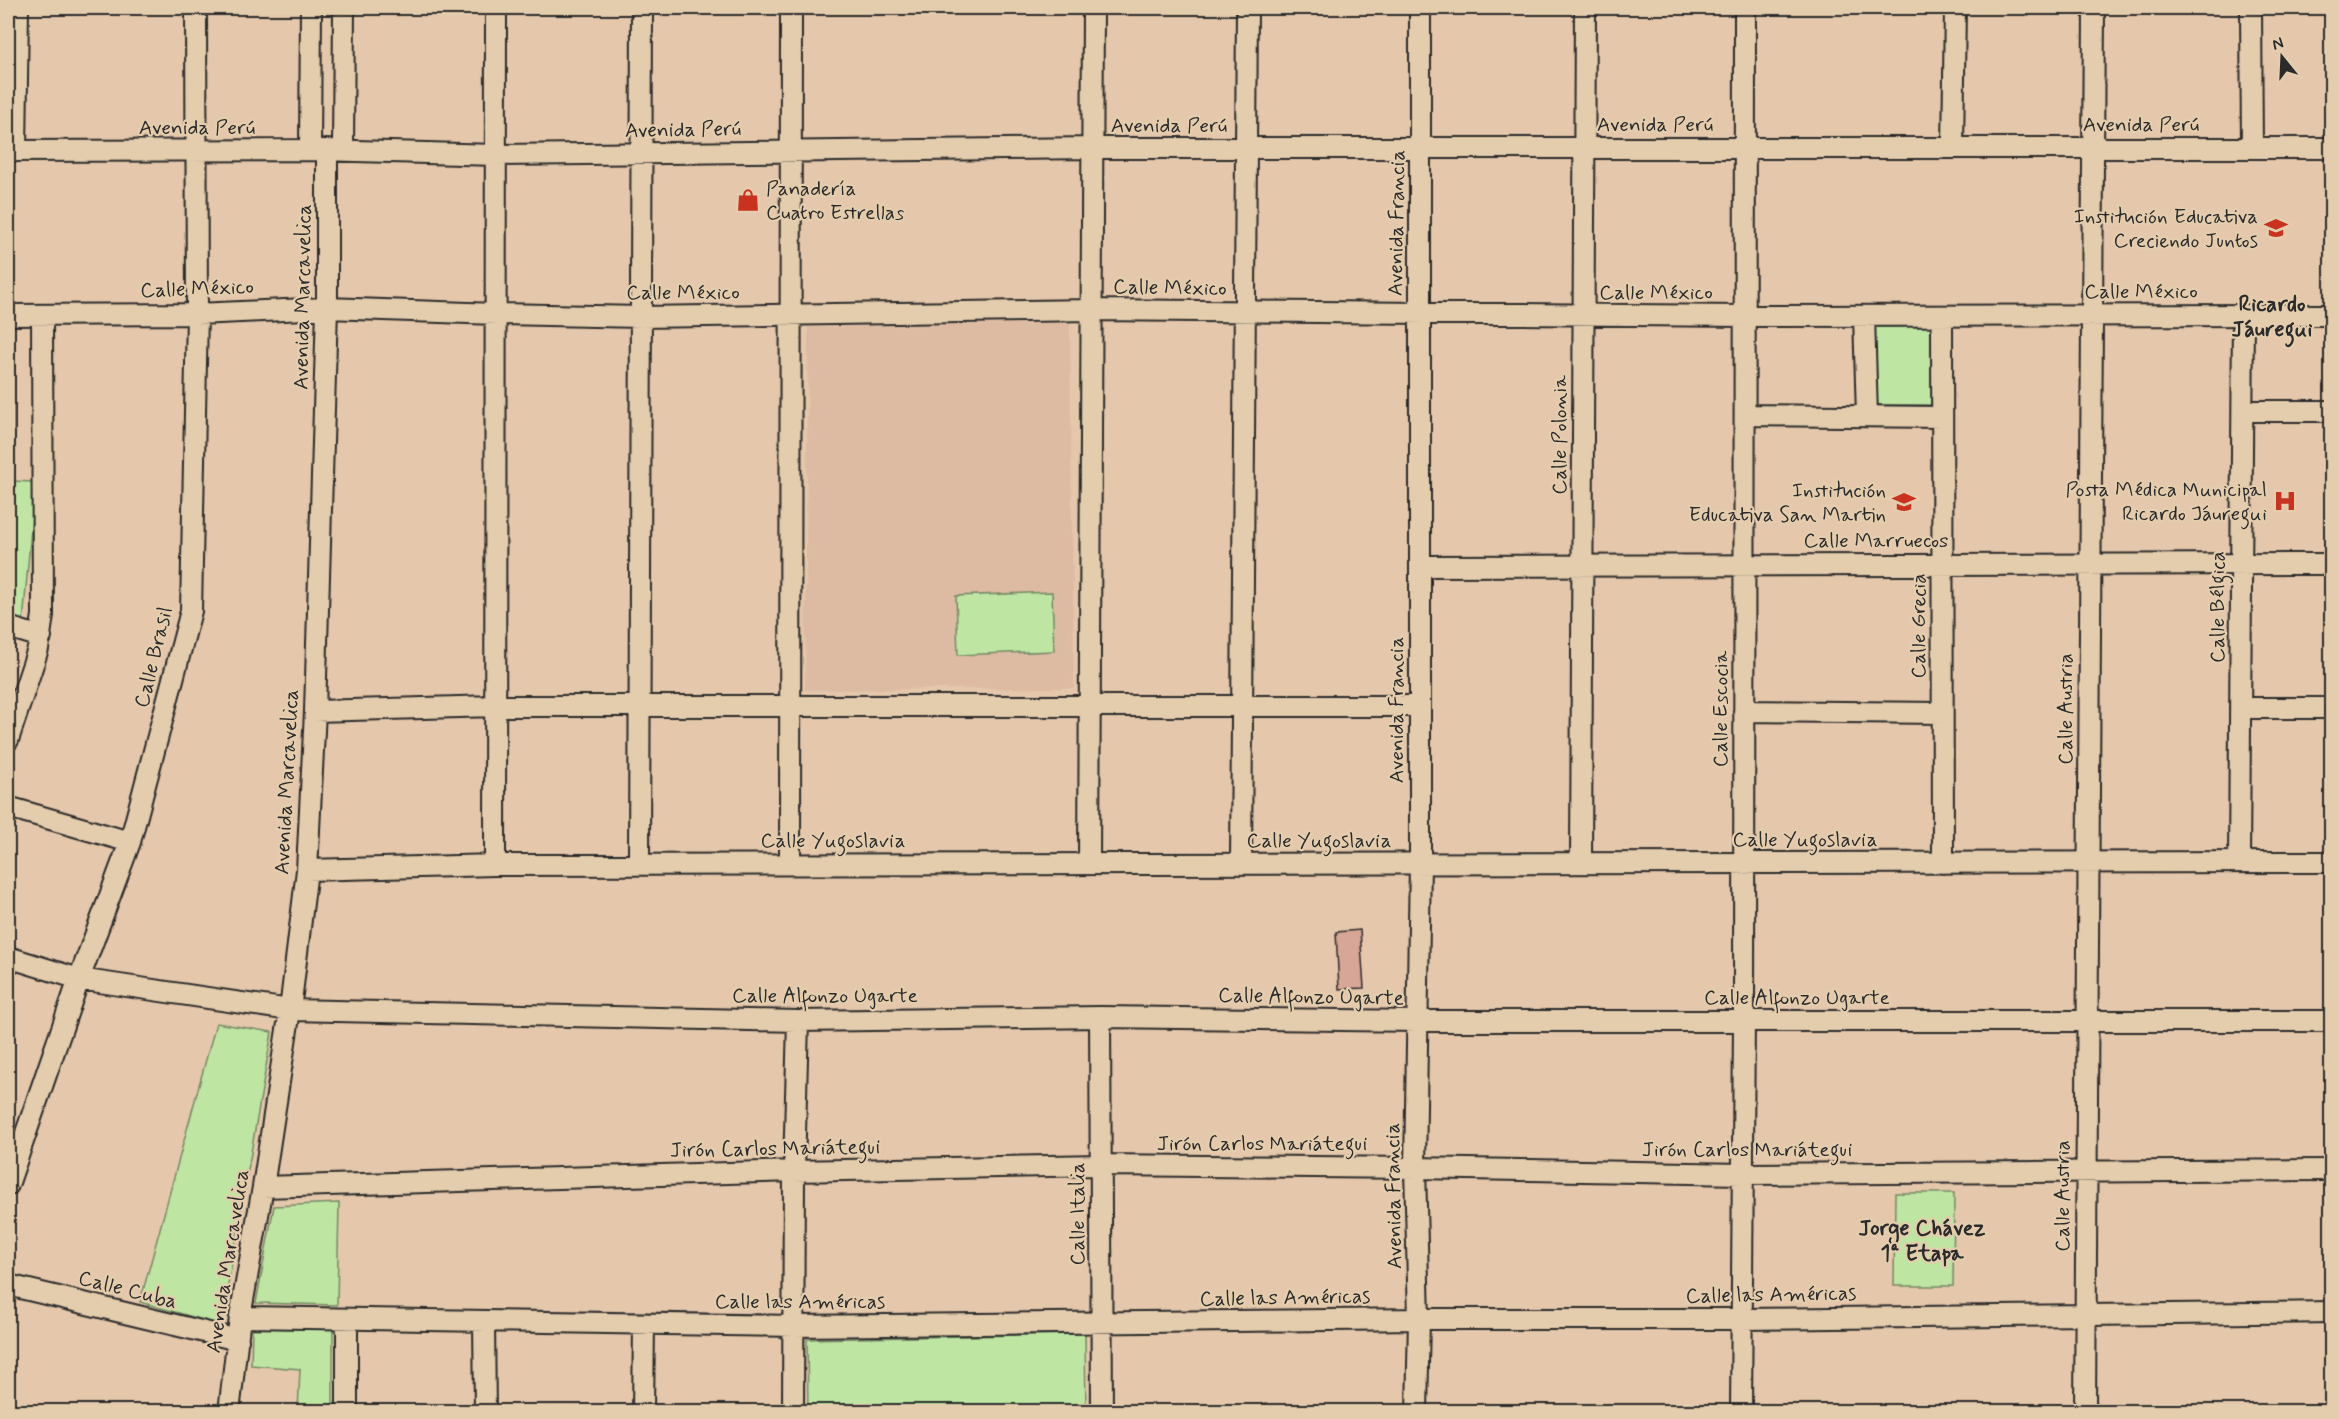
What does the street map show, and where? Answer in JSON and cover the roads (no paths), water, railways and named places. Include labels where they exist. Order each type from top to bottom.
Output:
[{"type":"street","points":[[11,151],[18,8]]},
{"type":"street","name":"Calle Brasil","points":[[8,1185],[79,978],[130,842],[191,611],[197,314],[196,8]]},
{"type":"street","name":"Avenida Marcavelica","points":[[229,1412],[240,1317],[263,1187],[290,1010],[307,870],[315,711],[327,308],[327,150],[311,8]]},
{"type":"street","name":"Avenida Marcavelica","points":[[327,150],[344,8]]},
{"type":"street","points":[[495,865],[496,8]]},
{"type":"street","points":[[639,864],[642,8]]},
{"type":"street","points":[[790,864],[791,8]]},
{"type":"street","points":[[1089,864],[1093,8]]},
{"type":"street","points":[[1241,864],[1247,8]]},
{"type":"street","name":"Avenida Francia","points":[[1417,1412],[1419,1319],[1415,1168],[1420,864],[1420,8]]},
{"type":"street","name":"Calle Polonia","points":[[1581,863],[1585,8]]},
{"type":"street","name":"Calle Escocia","points":[[1741,1412],[1744,1021],[1745,8]]},
{"type":"street","points":[[1953,147],[1955,8]]},
{"type":"street","name":"Calle Austria","points":[[2085,1412],[2094,8]]},
{"type":"street","points":[[2251,8],[2252,148]]},
{"type":"street","name":"Avenida Perú","points":[[11,151],[327,150],[496,155],[1093,148],[2331,148]]},
{"type":"street","name":"Calle México","points":[[8,315],[197,314],[327,308],[641,317],[1092,310],[1743,316],[2331,315]]},
{"type":"street","points":[[8,740],[41,637],[42,315]]},
{"type":"street","name":"Calle Bélgica","points":[[2239,862],[2243,315]]},
{"type":"street","points":[[1864,316],[1867,416]]},
{"type":"street","name":"Calle Grecia","points":[[1942,316],[1943,863]]},
{"type":"street","points":[[2242,411],[2331,411]]},
{"type":"street","points":[[1744,416],[1942,417]]},
{"type":"street","name":"Calle Marruecos","points":[[1420,566],[2331,564]]},
{"type":"street","points":[[8,627],[41,637]]},
{"type":"street","points":[[315,711],[495,706],[1420,706]]},
{"type":"street","points":[[2240,708],[2331,708]]},
{"type":"street","points":[[1744,711],[1942,713]]},
{"type":"street","points":[[8,807],[130,842]]},
{"type":"street","name":"Calle Yugoslavia","points":[[307,870],[639,864],[2331,862]]},
{"type":"street","name":"Calle Alfonzo Ugarte","points":[[8,957],[79,978],[290,1010],[798,1021],[1100,1017],[1418,1021],[2331,1021]]},
{"type":"street","name":"Calle Italia","points":[[1100,1017],[1102,1412]]},
{"type":"street","points":[[793,1412],[794,1171],[798,1021]]},
{"type":"street","name":"Jirón Carlos Mariátegui","points":[[263,1187],[794,1171],[1101,1165],[1742,1174],[2331,1170]]},
{"type":"street","name":"Calle Cuba","points":[[8,1285],[237,1340]]},
{"type":"street","name":"Calle las Américas","points":[[240,1317],[794,1326],[2331,1312]]},
{"type":"street","points":[[347,1319],[347,1412]]},
{"type":"street","points":[[484,1321],[484,1412]]},
{"type":"street","points":[[643,1412],[644,1324]]},
{"type":"place","name":"Panadería Cuatro Estrellas","points":[[748,200]]},
{"type":"place","name":"Institución Educativa Creciendo Juntos","points":[[2276,228]]},
{"type":"place","name":"Posta Médica Municipal Ricardo Jáuregui","points":[[2285,501]]},
{"type":"place","name":"Institución Educativa San Martin","points":[[1904,502]]},
{"type":"district","name":"Ricardo Jáuregui","points":[[2272,316]]},
{"type":"district","name":"Jorge Chávez 1ª Etapa","points":[[1922,1240]]}]
